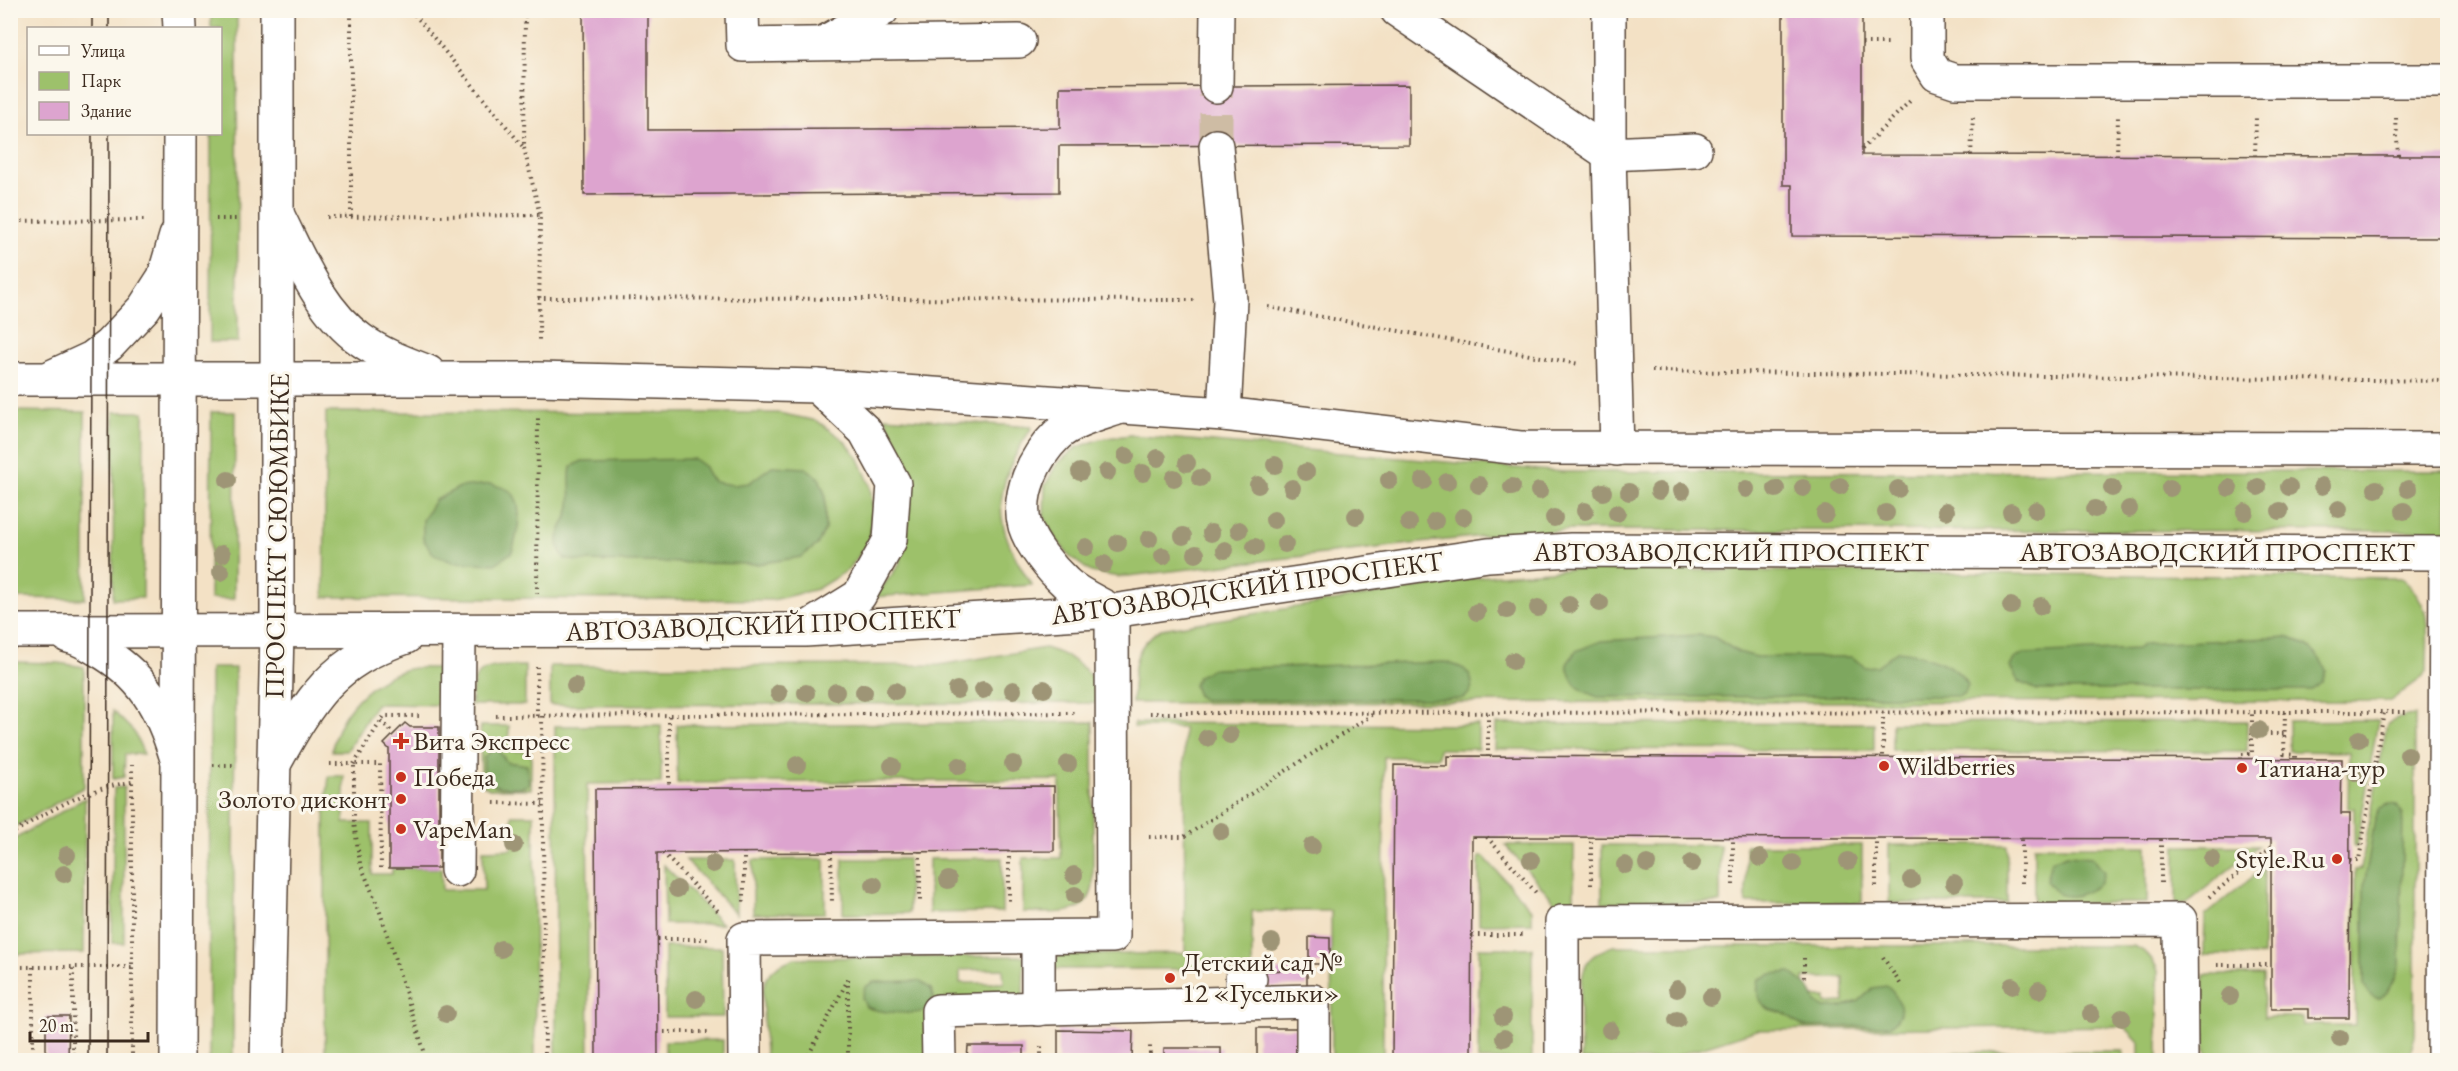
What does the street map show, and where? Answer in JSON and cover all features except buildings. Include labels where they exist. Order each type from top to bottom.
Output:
[{"type":"street","points":[[179,10],[180,27]]},
{"type":"street","name":"ПРОСПЕКТ СЮЮМБИКЕ","points":[[267,1060],[278,631],[277,10]]},
{"type":"street","points":[[742,10],[743,45],[1019,41]]},
{"type":"street","points":[[823,44],[882,10]]},
{"type":"street","points":[[1216,86],[1217,10]]},
{"type":"street","points":[[1397,10],[1609,154],[1695,150]]},
{"type":"street","points":[[1609,10],[1609,154],[1617,449]]},
{"type":"street","points":[[1927,10],[1927,59],[1937,75],[1955,81],[2448,81]]},
{"type":"street","points":[[177,1060],[194,765],[178,632],[179,379],[195,219],[180,135]]},
{"type":"street","points":[[1216,146],[1230,300],[1224,414]]},
{"type":"street","points":[[279,218],[306,273],[325,301],[360,340],[393,360],[450,379]]},
{"type":"street","points":[[46,379],[92,358],[110,345],[144,308],[164,277],[195,219]]},
{"type":"street","points":[[10,379],[450,379],[817,386],[1224,414],[1520,448],[2448,449]]},
{"type":"street","points":[[805,630],[860,596],[890,540],[894,484],[865,431],[817,386]]},
{"type":"street","points":[[745,1046],[744,939],[1113,936],[1112,611],[1067,584],[1043,558],[1025,526],[1024,493],[1036,461],[1058,434],[1089,418],[1125,406]]},
{"type":"street","name":"АВТОЗАВОДСКИЙ ПРОСПЕКТ","points":[[26,631],[805,630],[1112,611],[1488,555],[1571,549],[2447,553]]},
{"type":"street","points":[[2444,1060],[2447,553]]},
{"type":"street","points":[[26,631],[78,638],[124,667],[154,701],[194,765]]},
{"type":"street","points":[[274,764],[298,721],[319,690],[347,665],[380,646],[423,632]]},
{"type":"street","points":[[457,870],[459,632]]},
{"type":"street","points":[[1562,1060],[1572,926],[1732,922],[2171,920],[2180,965],[2181,1060]]},
{"type":"street","points":[[1024,937],[1038,1009]]},
{"type":"street","points":[[939,1060],[939,1011],[1038,1009],[1246,991],[1313,1001],[1313,1060]]},
{"type":"path","points":[[351,10],[351,217]]},
{"type":"path","points":[[411,10],[524,148]]},
{"type":"path","points":[[525,10],[524,148],[540,215],[538,342]]},
{"type":"path","points":[[1862,149],[1937,75]]},
{"type":"path","points":[[327,218],[540,215]]},
{"type":"path","points":[[195,219],[237,219]]},
{"type":"path","points":[[10,221],[145,220]]},
{"type":"path","points":[[538,298],[1230,300],[1616,370],[2448,381]]},
{"type":"path","points":[[537,599],[538,412]]},
{"type":"path","points":[[537,666],[543,804],[545,1060]]},
{"type":"path","points":[[427,1060],[379,909],[360,863],[354,823],[354,764],[384,716],[1375,712],[2445,712]]},
{"type":"path","points":[[1113,838],[1184,837],[1375,712]]},
{"type":"path","points":[[1883,712],[1883,758]]},
{"type":"path","points":[[2241,759],[2241,754],[2252,754],[2252,712]]},
{"type":"path","points":[[2285,712],[2284,754],[2295,755],[2295,759]]},
{"type":"path","points":[[2350,860],[2359,860],[2384,712]]},
{"type":"path","points":[[1488,713],[1488,757]]},
{"type":"path","points":[[669,716],[669,788]]},
{"type":"path","points":[[381,721],[394,734]]},
{"type":"path","points":[[2252,734],[2284,734]]},
{"type":"path","points":[[330,764],[380,764],[381,868]]},
{"type":"path","points":[[132,765],[132,1060]]},
{"type":"path","points":[[194,765],[234,765]]},
{"type":"path","points":[[380,776],[389,776]]},
{"type":"path","points":[[10,836],[32,821],[90,791],[108,785],[132,782]]},
{"type":"path","points":[[457,802],[543,804]]},
{"type":"path","points":[[381,830],[389,830]]},
{"type":"path","points":[[1487,837],[1572,926]]},
{"type":"path","points":[[1572,926],[1591,838]]},
{"type":"path","points":[[1732,922],[1733,838]]},
{"type":"path","points":[[1876,838],[1876,921]]},
{"type":"path","points":[[2022,838],[2022,921]]},
{"type":"path","points":[[381,840],[389,839]]},
{"type":"path","points":[[2161,839],[2171,920],[2271,847]]},
{"type":"path","points":[[831,851],[832,938]]},
{"type":"path","points":[[920,851],[921,938]]},
{"type":"path","points":[[1009,851],[1024,937]]},
{"type":"path","points":[[744,852],[744,939]]},
{"type":"path","points":[[663,853],[744,939]]},
{"type":"path","points":[[1472,935],[1572,926]]},
{"type":"path","points":[[806,1060],[869,938]]},
{"type":"path","points":[[657,939],[744,939]]},
{"type":"path","points":[[1882,956],[1901,985]]},
{"type":"path","points":[[1804,957],[1804,978]]},
{"type":"path","points":[[2180,965],[2270,965]]},
{"type":"path","points":[[10,967],[132,967]]},
{"type":"path","points":[[33,967],[33,1060]]},
{"type":"path","points":[[73,967],[73,1060]]},
{"type":"path","points":[[848,978],[848,1060]]},
{"type":"path","points":[[658,1032],[745,1046]]},
{"type":"green space","points":[[211,11],[237,11],[238,342],[210,342],[211,135],[222,135],[222,27],[211,27]]},
{"type":"green space","points":[[11,411],[85,412],[85,599],[11,598]]},
{"type":"green space","points":[[114,412],[144,412],[143,598],[113,599]]},
{"type":"green space","points":[[211,412],[235,412],[234,599],[210,599]]},
{"type":"green space","points":[[326,412],[779,413],[817,421],[844,440],[859,459],[870,485],[873,510],[869,542],[848,570],[817,589],[773,600],[324,597]]},
{"type":"green space","points":[[885,417],[1032,427],[1009,470],[1003,488],[1001,506],[1003,524],[1009,543],[1032,585],[875,597],[899,565],[907,538],[909,507],[901,450]]},
{"type":"green space","points":[[1130,435],[1564,472],[2447,471],[2447,531],[1573,530],[1491,535],[1119,577],[1091,572],[1069,556],[1052,533],[1044,516],[1045,486],[1056,465],[1076,448],[1100,439]]},
{"type":"green space","points":[[694,459],[705,467],[715,482],[733,485],[749,483],[772,466],[806,468],[819,478],[825,494],[825,530],[817,545],[801,557],[757,564],[565,559],[560,551],[558,539],[570,505],[571,467],[582,461]]},
{"type":"green space","points":[[491,484],[510,491],[518,504],[519,520],[512,552],[495,564],[453,562],[434,555],[423,539],[423,520],[435,500],[460,487]]},
{"type":"green space","points":[[1574,569],[2401,578],[2412,588],[2424,608],[2427,630],[2427,669],[2423,677],[2390,701],[1132,703],[1134,670],[1139,652],[1151,636],[1161,629],[1487,576]]},
{"type":"green space","points":[[1698,635],[1714,637],[1738,652],[1757,657],[1852,657],[1865,667],[1877,666],[1897,651],[1906,652],[1947,665],[1963,677],[1968,685],[1960,696],[1598,697],[1576,686],[1567,664],[1576,651],[1601,641]]},
{"type":"green space","points":[[2290,637],[2311,650],[2326,670],[2322,682],[2312,690],[2037,690],[2018,681],[2010,667],[2014,659],[2024,654],[2137,649],[2144,644]]},
{"type":"green space","points":[[1045,648],[1056,651],[1082,667],[1095,682],[1103,703],[550,705],[550,666],[939,665]]},
{"type":"green space","points":[[11,662],[58,663],[84,667],[84,787],[11,829]]},
{"type":"green space","points":[[1445,662],[1464,669],[1468,673],[1472,686],[1465,697],[1460,699],[1204,700],[1198,696],[1194,685],[1198,676],[1212,669]]},
{"type":"green space","points":[[525,666],[525,705],[471,705],[475,680],[484,670]]},
{"type":"green space","points":[[210,668],[235,668],[233,1060],[209,1060]]},
{"type":"green space","points":[[436,668],[445,676],[448,705],[376,704],[347,751],[332,751],[335,737],[348,711],[369,689],[394,674],[408,669]]},
{"type":"green space","points":[[113,711],[134,732],[144,754],[125,754],[124,777],[113,779]]},
{"type":"green space","points":[[2415,715],[2415,1036],[2410,1053],[2402,1060],[2211,1060],[2205,1049],[2204,975],[2263,975],[2264,1017],[2302,1017],[2303,1025],[2355,1025],[2355,870],[2361,869],[2387,724],[2405,716]]},
{"type":"green space","points":[[2378,720],[2357,846],[2354,846],[2354,808],[2348,808],[2349,752],[2289,751],[2289,721]]},
{"type":"green space","points":[[2247,721],[2247,751],[1892,750],[1892,723]]},
{"type":"green space","points":[[1093,722],[1093,886],[1089,897],[1083,904],[1066,912],[1023,912],[1023,858],[1061,858],[1060,780],[677,783],[677,725]]},
{"type":"green space","points":[[1134,723],[1478,725],[1478,749],[1439,749],[1438,757],[1384,757],[1383,1060],[1332,1060],[1331,911],[1252,911],[1252,969],[1052,969],[1061,955],[1185,953],[1184,728],[1134,727]]},
{"type":"green space","points":[[1874,723],[1874,750],[1495,749],[1496,724]]},
{"type":"green space","points":[[661,725],[661,783],[587,784],[589,1060],[556,1060],[555,726]]},
{"type":"green space","points":[[480,726],[509,726],[509,751],[531,751],[531,789],[489,789],[481,783]]},
{"type":"green space","points":[[492,750],[498,750],[507,762],[527,765],[529,783],[526,786],[516,787],[489,783],[484,770],[484,757]]},
{"type":"green space","points":[[329,776],[344,776],[344,823],[372,823],[372,874],[392,874],[392,868],[441,868],[442,890],[484,890],[483,850],[512,849],[512,815],[534,815],[535,1060],[325,1060],[325,812]]},
{"type":"green space","points":[[124,787],[124,943],[112,943],[114,788]]},
{"type":"green space","points":[[85,798],[84,953],[11,954],[11,841]]},
{"type":"green space","points":[[2389,804],[2397,805],[2403,814],[2400,966],[2389,990],[2378,999],[2369,994],[2364,985],[2364,887],[2375,819],[2380,808]]},
{"type":"green space","points":[[1505,845],[1574,845],[1574,902],[1556,903]]},
{"type":"green space","points":[[1602,845],[1720,845],[1720,903],[1602,903]]},
{"type":"green space","points":[[1746,845],[1862,845],[1862,903],[1746,903]]},
{"type":"green space","points":[[1889,845],[2007,845],[2007,903],[1889,903]]},
{"type":"green space","points":[[2034,846],[2147,846],[2147,903],[2034,903]]},
{"type":"green space","points":[[2176,846],[2258,846],[2187,903],[2176,904]]},
{"type":"green space","points":[[2067,855],[2092,857],[2104,872],[2101,883],[2078,895],[2064,896],[2058,893],[2046,880],[2051,861]]},
{"type":"green space","points":[[1479,857],[1484,857],[1532,910],[1532,923],[1479,924]]},
{"type":"green space","points":[[1002,858],[1002,912],[929,913],[929,859]]},
{"type":"green space","points":[[825,859],[825,913],[753,914],[753,860]]},
{"type":"green space","points":[[843,859],[908,859],[909,913],[843,914]]},
{"type":"green space","points":[[686,860],[735,860],[736,914]]},
{"type":"green space","points":[[664,865],[722,924],[665,924]]},
{"type":"green space","points":[[2264,868],[2263,956],[2204,955],[2205,915]]},
{"type":"green space","points":[[1613,946],[2133,946],[2148,955],[2158,971],[2158,1060],[2139,1060],[2139,1042],[2124,1026],[1757,1030],[1678,1055],[1678,1060],[1581,1060],[1580,996],[1584,972],[1592,957]],"holes":[[[1804,978],[1844,978],[1844,1002],[1826,1003],[1826,997],[1805,997]]]},
{"type":"green space","points":[[665,947],[722,947],[723,1017],[665,1017]]},
{"type":"green space","points":[[1479,948],[1532,948],[1532,1060],[1478,1060]]},
{"type":"green space","points":[[1019,956],[1024,957],[1023,997],[930,1001],[930,1060],[765,1060],[764,985],[772,971],[795,958]],"holes":[[[1003,969],[1004,983],[960,983],[960,970]]]},
{"type":"green space","points":[[1790,972],[1809,987],[1816,1002],[1824,1008],[1841,1007],[1859,1001],[1873,988],[1887,986],[1900,1006],[1899,1016],[1890,1026],[1804,1027],[1783,1013],[1769,1009],[1758,996],[1759,979],[1772,974]]},
{"type":"green space","points":[[920,981],[931,989],[934,997],[927,1009],[921,1012],[896,1013],[871,1009],[866,1007],[862,998],[865,987],[874,982]]},
{"type":"green space","points":[[723,1040],[723,1060],[665,1060],[665,1041]]},
{"type":"green space","points":[[2123,1051],[2123,1060],[1860,1060],[1860,1053]]},
{"type":"tunnel","points":[[1216,86],[1216,146]]},
{"type":"tram line","points":[[92,10],[92,27]]},
{"type":"tram line","points":[[109,10],[109,27]]},
{"type":"tram line","points":[[88,1060],[92,135]]},
{"type":"tram line","points":[[107,1060],[109,135]]},
{"type":"place","name":"Вита Экспресс","points":[[401,741]]},
{"type":"place","name":"Wildberries","points":[[1884,766]]},
{"type":"place","name":"Татиана-тур","points":[[2242,768]]},
{"type":"place","name":"Победа","points":[[401,777]]},
{"type":"place","name":"Золото дисконт","points":[[401,799]]},
{"type":"place","name":"VapeMan","points":[[401,829]]},
{"type":"place","name":"Style.Ru","points":[[2337,859]]},
{"type":"place","name":"Детский сад № 12 «Гусельки»","points":[[1170,978]]}]
